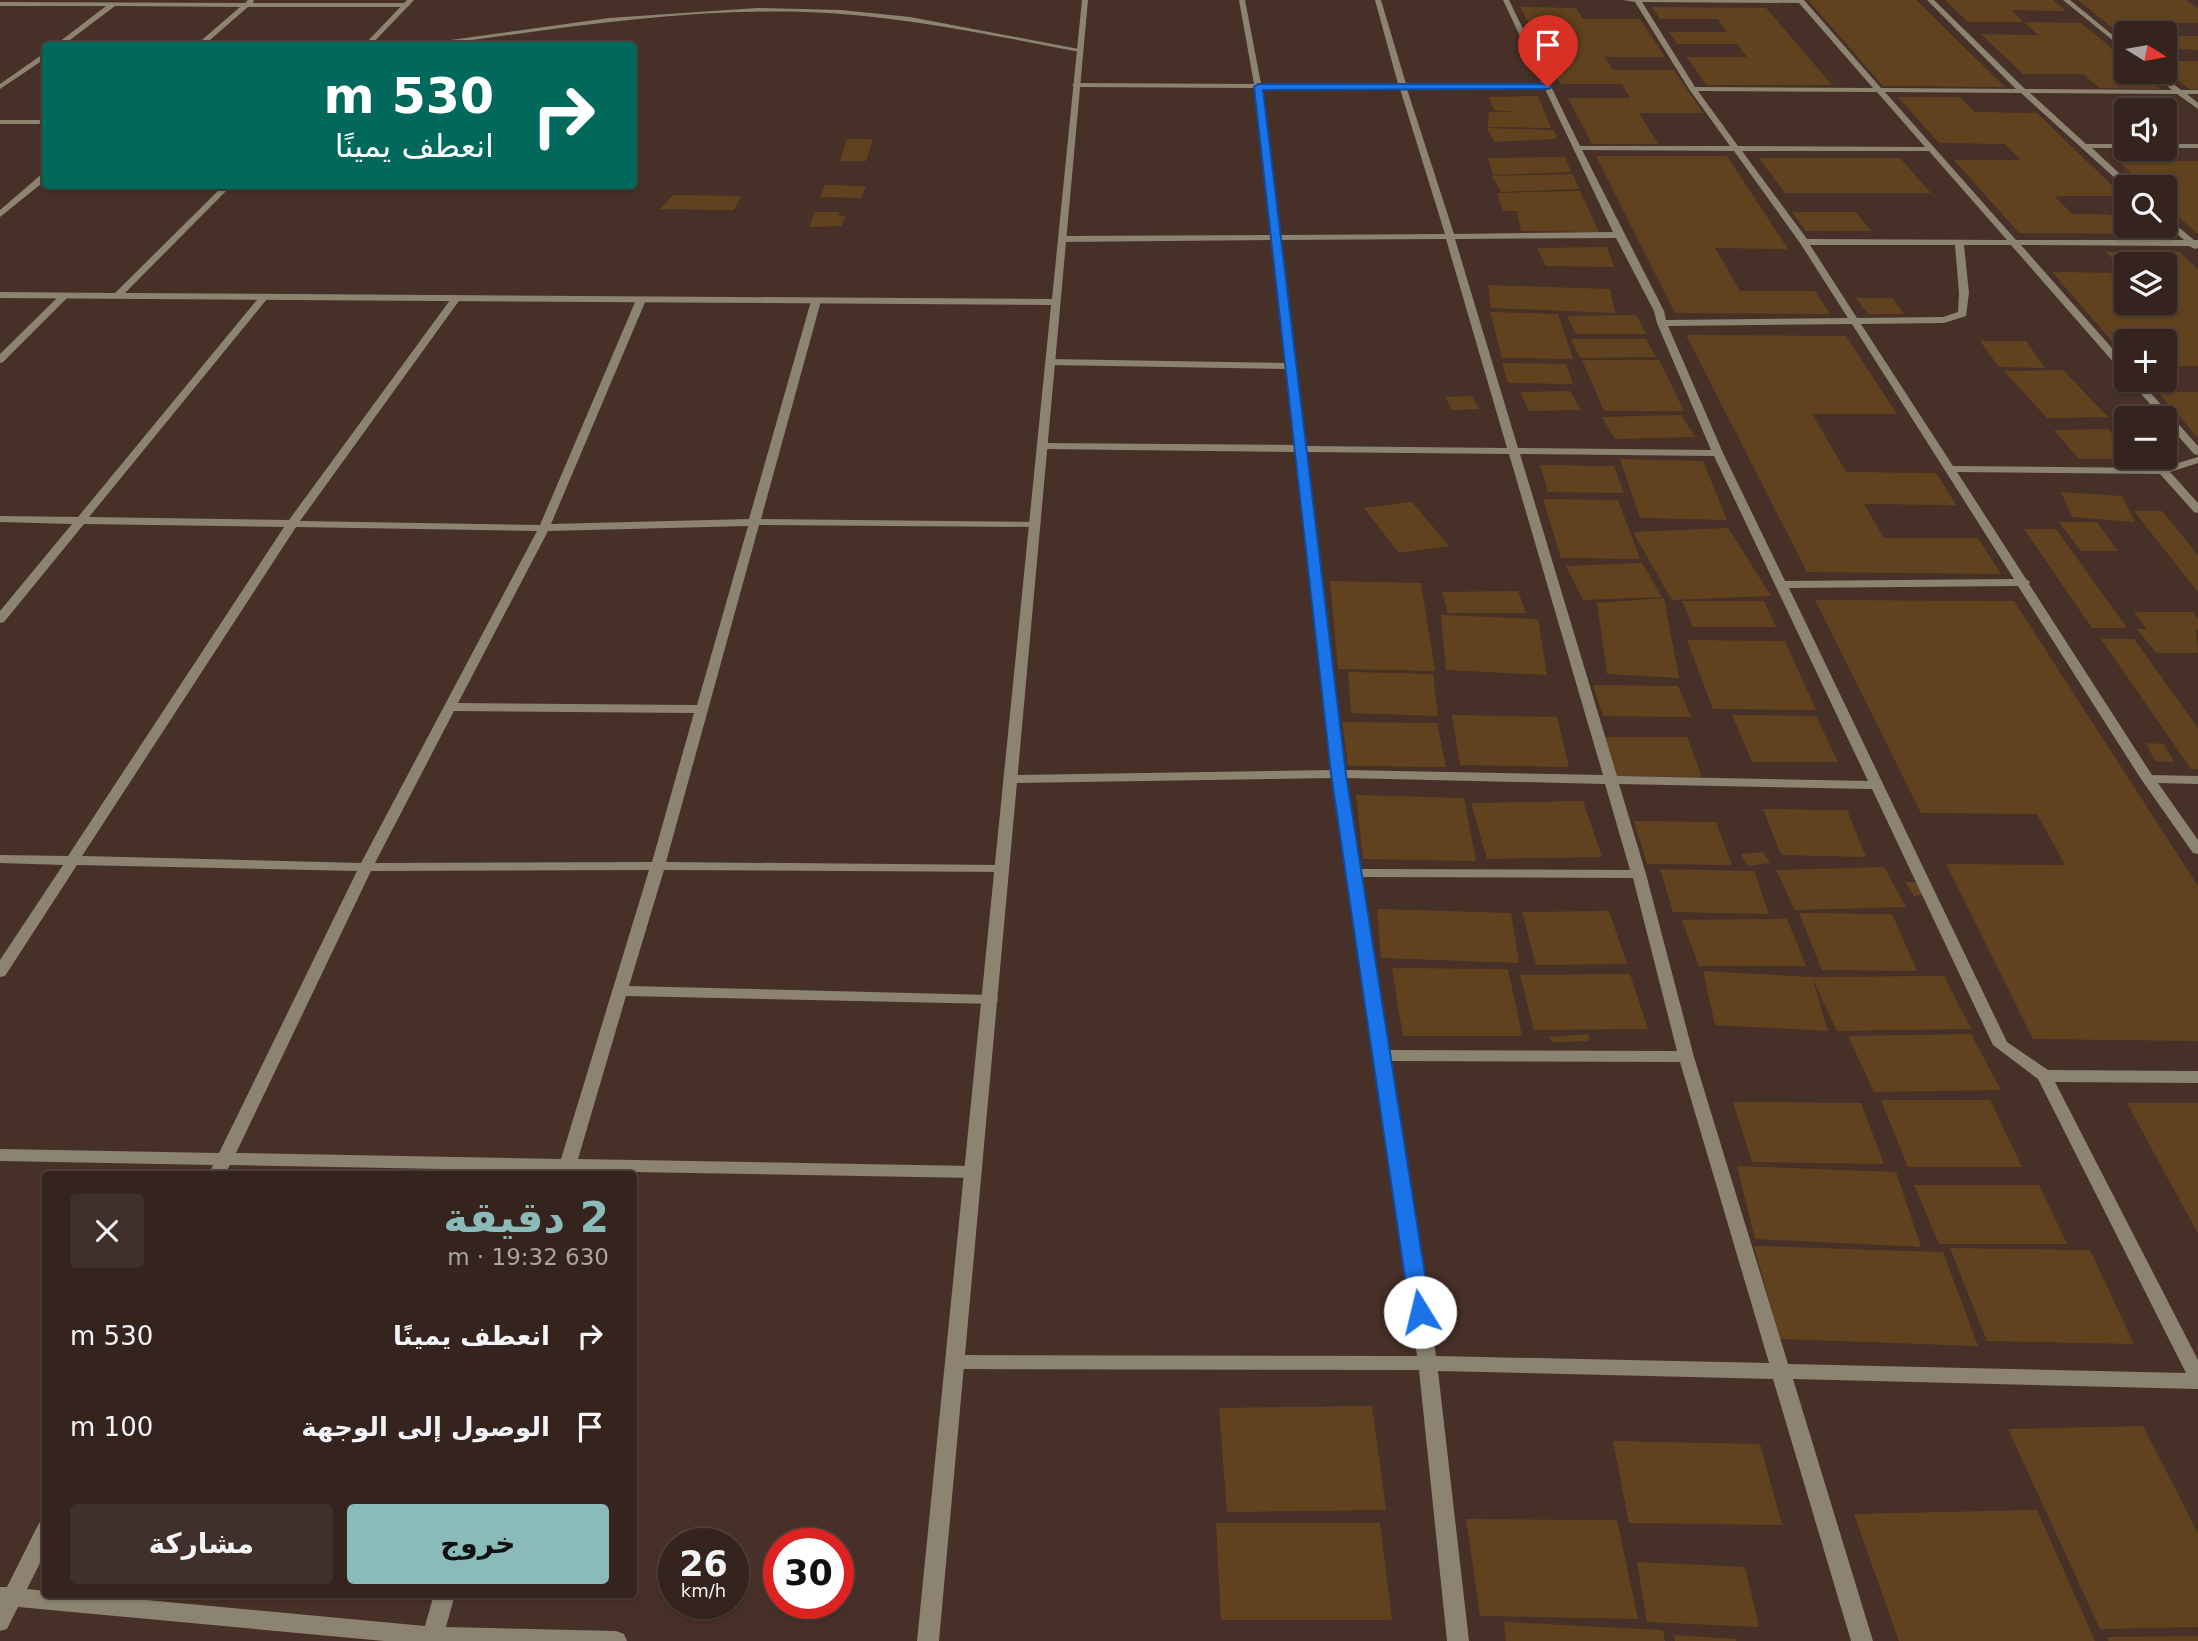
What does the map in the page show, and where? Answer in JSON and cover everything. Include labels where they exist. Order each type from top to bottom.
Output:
[{"type":"street","points":[[771,0],[771,9]]},
{"type":"street","points":[[928,1641],[1084,0]]},
{"type":"street","points":[[1242,0],[1258,87],[1277,237],[1339,774],[1428,1363],[1458,1641]]},
{"type":"street","points":[[1378,0],[1420,147],[1515,451],[1639,874],[1686,1057],[1862,1641]]},
{"type":"street","points":[[955,1362],[1428,1363],[2198,1380],[2044,1076],[2001,1045],[1718,453],[1661,323],[1659,311],[1619,235],[1507,0]]},
{"type":"street","points":[[1626,0],[1800,0],[2114,356]]},
{"type":"street","points":[[1637,0],[1693,89],[1804,242],[2148,779],[2198,850]]},
{"type":"street","points":[[1930,0],[2024,92],[2117,175]]},
{"type":"street","points":[[2066,0],[2114,39]]},
{"type":"street","points":[[62,42],[118,1]]},
{"type":"street","points":[[0,4],[118,1],[409,2]]},
{"type":"street","points":[[203,42],[250,1]]},
{"type":"street","points":[[370,42],[409,2]]},
{"type":"street","points":[[444,42],[659,16],[771,9],[845,12],[891,18],[1080,50]]},
{"type":"street","points":[[0,87],[42,57]]},
{"type":"street","points":[[2169,84],[2198,107]]},
{"type":"street","points":[[1076,85],[1548,87]]},
{"type":"street","points":[[1693,89],[2198,93]]},
{"type":"street","points":[[0,122],[42,122]]},
{"type":"street","points":[[2085,146],[2114,146]]},
{"type":"street","points":[[2177,146],[2198,146]]},
{"type":"street","points":[[1578,148],[1931,149]]},
{"type":"street","points":[[0,214],[42,178]]},
{"type":"street","points":[[117,296],[224,189]]},
{"type":"street","points":[[2177,229],[2196,245]]},
{"type":"street","points":[[1062,239],[1619,235]]},
{"type":"street","points":[[1804,242],[2196,245]]},
{"type":"street","points":[[1661,323],[1944,320],[1963,314],[1965,293],[1959,243]]},
{"type":"street","points":[[0,295],[1056,302]]},
{"type":"street","points":[[0,360],[64,296]]},
{"type":"street","points":[[0,619],[264,297]]},
{"type":"street","points":[[0,972],[292,524],[456,299]]},
{"type":"street","points":[[220,1168],[366,867],[544,528],[640,300]]},
{"type":"street","points":[[567,1169],[658,866],[816,301]]},
{"type":"street","points":[[1050,362],[1291,366]]},
{"type":"street","points":[[2145,392],[2198,452]]},
{"type":"street","points":[[1042,446],[1718,453]]},
{"type":"street","points":[[1951,469],[2163,471],[2198,460]]},
{"type":"street","points":[[2163,471],[2198,510]]},
{"type":"street","points":[[0,519],[544,528],[753,522],[1035,524]]},
{"type":"street","points":[[1781,585],[2024,582]]},
{"type":"street","points":[[450,707],[701,709]]},
{"type":"street","points":[[1010,779],[1339,774],[1877,785]]},
{"type":"street","points":[[2148,779],[2198,780]]},
{"type":"street","points":[[0,859],[366,867],[1002,869]]},
{"type":"street","points":[[1354,873],[1639,874]]},
{"type":"street","points":[[620,991],[990,1000]]},
{"type":"street","points":[[1381,1055],[1686,1057]]},
{"type":"street","points":[[2044,1076],[2198,1077]]},
{"type":"street","points":[[0,1155],[220,1168],[973,1172]]},
{"type":"street","points":[[0,1622],[6,1597],[42,1536]]},
{"type":"street","points":[[6,1597],[432,1639],[616,1641]]},
{"type":"street","points":[[432,1639],[444,1598]]},
{"type":"building","points":[[1808,0],[1916,0],[2005,87],[1883,86]]},
{"type":"building","points":[[1945,0],[2053,0],[2066,11],[2011,10],[2024,22],[1968,22]]},
{"type":"building","points":[[2078,0],[2186,0],[2198,8],[2198,23],[2114,21],[2114,29]]},
{"type":"building","points":[[1520,7],[1576,8],[1583,19],[1640,19],[1665,57],[1605,57],[1613,70],[1674,70],[1703,113],[1639,113],[1658,144],[1592,144],[1568,98],[1630,98],[1622,84],[1560,84]]},
{"type":"building","points":[[1652,7],[1766,8],[1832,85],[1706,85],[1687,57],[1747,57],[1737,44],[1677,44],[1669,32],[1727,32],[1718,19],[1660,19]]},
{"type":"building","points":[[2024,22],[2081,23],[2114,50],[2114,84],[2155,84],[2161,89],[2100,88],[2083,74],[2023,74],[1981,34],[2038,35]]},
{"type":"building","points":[[2177,34],[2198,36],[2198,50],[2177,49]]},
{"type":"building","points":[[515,41],[583,42],[514,42]]},
{"type":"building","points":[[2177,61],[2198,61],[2198,89],[2189,89],[2177,80]]},
{"type":"building","points":[[1538,96],[1551,128],[1488,127],[1489,112],[1518,112],[1494,110],[1489,97]]},
{"type":"building","points":[[1898,97],[1960,97],[1975,112],[2037,113],[2114,187],[2114,196],[2054,196],[2072,214],[2114,215],[2114,234],[2019,233],[1954,160],[2021,160],[2005,144],[1939,143]]},
{"type":"building","points":[[1487,128],[1554,130],[1557,139],[1494,142]]},
{"type":"building","points":[[847,139],[873,139],[866,161],[840,161]]},
{"type":"building","points":[[1596,156],[1727,156],[1788,249],[1715,248],[1740,291],[1815,291],[1830,314],[1675,313]]},
{"type":"building","points":[[1565,157],[1571,172],[1493,175],[1488,158]]},
{"type":"building","points":[[1759,158],[1900,158],[1931,193],[1785,193]]},
{"type":"building","points":[[2118,161],[2198,161],[2198,234],[2177,216],[2177,175],[2133,175]]},
{"type":"building","points":[[1573,174],[1579,189],[1501,192],[1492,176]]},
{"type":"building","points":[[825,185],[866,186],[861,198],[820,197]]},
{"type":"building","points":[[1580,191],[1599,232],[1521,231],[1517,211],[1503,211],[1497,193]]},
{"type":"building","points":[[673,195],[741,196],[734,210],[660,209]]},
{"type":"building","points":[[815,212],[840,212],[838,215],[846,216],[841,226],[809,227]]},
{"type":"building","points":[[1792,212],[1856,212],[1871,231],[1806,231]]},
{"type":"building","points":[[1607,247],[1614,267],[1546,266],[1537,248]]},
{"type":"building","points":[[2106,252],[2114,252],[2114,260]]},
{"type":"building","points":[[2177,252],[2180,252],[2198,270],[2198,366],[2177,366],[2177,329],[2114,329],[2114,343],[2052,272],[2114,273],[2114,315],[2177,315]]},
{"type":"building","points":[[1488,285],[1610,289],[1615,313],[1491,308]]},
{"type":"building","points":[[1856,298],[1892,298],[1904,314],[1868,314]]},
{"type":"building","points":[[1490,312],[1558,314],[1573,359],[1502,358]]},
{"type":"building","points":[[1636,315],[1646,334],[1576,334],[1567,316]]},
{"type":"building","points":[[1686,335],[1846,336],[1897,414],[1812,414],[1846,472],[1936,473],[1956,505],[1864,504],[1884,538],[1978,538],[2001,574],[1807,572]]},
{"type":"building","points":[[1571,339],[1646,339],[1656,357],[1580,358]]},
{"type":"building","points":[[1980,341],[2026,341],[2045,368],[1999,367]]},
{"type":"building","points":[[1582,360],[1659,360],[1684,411],[1604,411]]},
{"type":"building","points":[[1502,363],[1566,364],[1573,384],[1508,383]]},
{"type":"building","points":[[2063,370],[2108,417],[2047,418],[2004,371]]},
{"type":"building","points":[[1570,391],[1581,410],[1529,411],[1520,392]]},
{"type":"building","points":[[2158,392],[2198,392],[2198,438],[2177,413],[2177,406],[2170,406]]},
{"type":"building","points":[[1472,396],[1479,409],[1452,410],[1445,397]]},
{"type":"building","points":[[1681,415],[1695,437],[1615,439],[1602,417]]},
{"type":"building","points":[[2108,429],[2114,436],[2114,459],[2079,459],[2054,430]]},
{"type":"building","points":[[1620,459],[1703,461],[1727,520],[1640,518]]},
{"type":"building","points":[[1540,465],[1614,466],[1624,493],[1548,492]]},
{"type":"building","points":[[2061,492],[2122,496],[2135,522],[2072,517]]},
{"type":"building","points":[[1543,499],[1618,500],[1640,559],[1561,558]]},
{"type":"building","points":[[1412,502],[1449,546],[1399,553],[1364,508]]},
{"type":"building","points":[[2134,511],[2162,511],[2198,555],[2198,592]]},
{"type":"building","points":[[2059,522],[2097,522],[2118,551],[2081,551]]},
{"type":"building","points":[[1728,528],[1771,596],[1672,600],[1633,532]]},
{"type":"building","points":[[2024,529],[2056,529],[2127,628],[2092,628]]},
{"type":"building","points":[[1642,563],[1662,597],[1583,600],[1566,566]]},
{"type":"building","points":[[1330,581],[1421,583],[1435,671],[1338,669]]},
{"type":"building","points":[[1518,591],[1526,613],[1448,613],[1442,592]]},
{"type":"building","points":[[1664,598],[1679,678],[1607,674],[1597,603]]},
{"type":"building","points":[[1815,600],[2014,601],[2198,886],[2198,1041],[2033,1039],[1946,864],[2065,865],[2037,814],[1921,813]]},
{"type":"building","points":[[1682,601],[1764,601],[1776,627],[1693,627]]},
{"type":"building","points":[[2134,612],[2193,612],[2198,619],[2198,653],[2156,653],[2137,629],[2147,629]]},
{"type":"building","points":[[1441,615],[1538,619],[1547,675],[1446,670]]},
{"type":"building","points":[[2101,639],[2134,639],[2198,728],[2198,769],[2191,769]]},
{"type":"building","points":[[1687,640],[1785,641],[1816,710],[1713,709]]},
{"type":"building","points":[[1348,672],[1433,674],[1438,716],[1351,713]]},
{"type":"building","points":[[1593,685],[1678,686],[1691,717],[1603,716]]},
{"type":"building","points":[[1452,715],[1557,717],[1569,767],[1460,765]]},
{"type":"building","points":[[1732,715],[1816,716],[1838,762],[1752,762]]},
{"type":"building","points":[[1342,722],[1437,723],[1446,767],[1348,766]]},
{"type":"building","points":[[1602,737],[1687,737],[1702,777],[1614,776]]},
{"type":"building","points":[[2146,743],[2164,744],[2174,762],[2155,761]]},
{"type":"building","points":[[1356,795],[1464,798],[1476,861],[1363,859]]},
{"type":"building","points":[[1583,801],[1602,857],[1487,859],[1471,803]]},
{"type":"building","points":[[1763,809],[1847,810],[1866,857],[1781,855]]},
{"type":"building","points":[[1634,821],[1716,822],[1732,865],[1647,864]]},
{"type":"building","points":[[1763,852],[1770,863],[1748,866],[1741,854]]},
{"type":"building","points":[[1884,867],[1906,907],[1795,910],[1776,870]]},
{"type":"building","points":[[1660,869],[1754,871],[1769,914],[1673,912]]},
{"type":"building","points":[[1905,882],[1915,882],[1924,895],[1914,896]]},
{"type":"building","points":[[1377,909],[1511,913],[1519,963],[1381,958]]},
{"type":"building","points":[[1609,911],[1627,964],[1536,965],[1522,912]]},
{"type":"building","points":[[1799,913],[1892,914],[1917,971],[1822,970]]},
{"type":"building","points":[[1787,919],[1806,966],[1699,966],[1682,920]]},
{"type":"building","points":[[1392,968],[1508,969],[1522,1036],[1403,1036]]},
{"type":"building","points":[[1703,971],[1812,977],[1828,1031],[1715,1025]]},
{"type":"building","points":[[1630,974],[1648,1029],[1534,1030],[1520,975]]},
{"type":"building","points":[[1944,976],[1971,1029],[1837,1031],[1812,977]]},
{"type":"building","points":[[1589,1034],[1589,1041],[1554,1042],[1548,1037]]},
{"type":"building","points":[[1971,1034],[2001,1090],[1874,1092],[1848,1036]]},
{"type":"building","points":[[1881,1100],[1990,1100],[2022,1167],[1908,1167]]},
{"type":"building","points":[[1733,1102],[1861,1103],[1884,1164],[1752,1162]]},
{"type":"building","points":[[2127,1103],[2198,1103],[2198,1233],[2166,1175]]},
{"type":"building","points":[[1737,1166],[1896,1172],[1921,1247],[1755,1239]]},
{"type":"building","points":[[1914,1185],[2039,1185],[2067,1244],[1939,1244]]},
{"type":"building","points":[[1754,1246],[1943,1252],[1978,1346],[1780,1339]]},
{"type":"building","points":[[1950,1248],[2090,1250],[2134,1344],[1987,1341]]},
{"type":"building","points":[[1372,1406],[1386,1510],[1227,1512],[1219,1408]]},
{"type":"building","points":[[2143,1426],[2198,1533],[2198,1627],[2100,1629],[2008,1429]]},
{"type":"building","points":[[1613,1441],[1760,1444],[1782,1525],[1629,1523]]},
{"type":"building","points":[[2037,1510],[2095,1641],[1899,1641],[1854,1514]]},
{"type":"building","points":[[1466,1519],[1617,1520],[1638,1619],[1480,1616]]},
{"type":"building","points":[[1216,1523],[1380,1523],[1392,1620],[1221,1620]]},
{"type":"building","points":[[1637,1562],[1745,1567],[1759,1627],[1647,1622]]},
{"type":"building","points":[[1504,1622],[1663,1630],[1665,1641],[1506,1641]]},
{"type":"building","points":[[1674,1635],[1736,1639],[1736,1641],[1675,1641]]},
{"type":"building","points":[[2198,1636],[2198,1641],[2109,1641],[2107,1637]]},
{"type":"route","points":[[1420,1312],[1339,774],[1258,87],[1548,87]]}]
